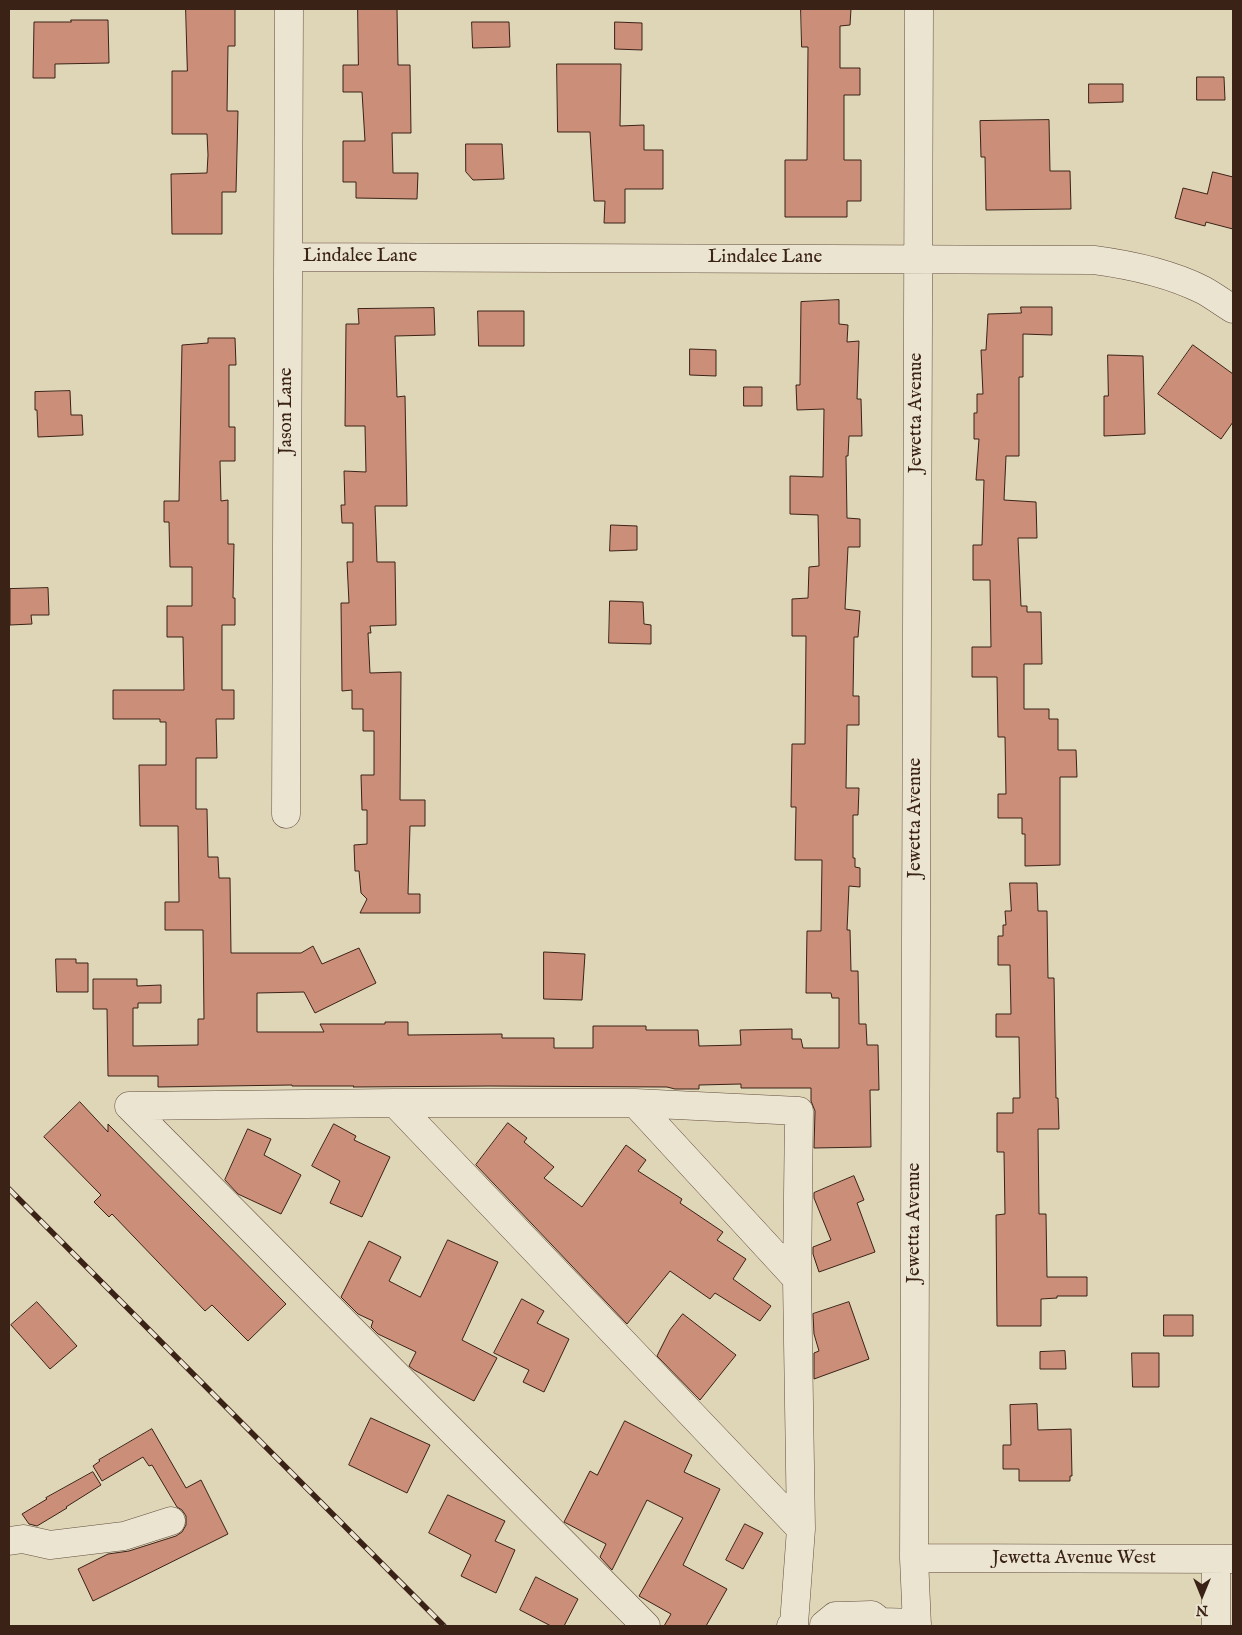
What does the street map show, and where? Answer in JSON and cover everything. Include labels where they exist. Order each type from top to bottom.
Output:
[{"type":"street","name":"Jason Lane","points":[[286,814],[289,9]]},
{"type":"street","name":"Jewetta Avenue","points":[[917,1624],[914,1558],[918,9]]},
{"type":"street","name":"Lindalee Lane","points":[[288,257],[1094,260],[1129,265],[1176,279],[1203,290],[1233,309]]},
{"type":"street","points":[[395,1103],[801,1529]]},
{"type":"street","points":[[635,1103],[797,1279]]},
{"type":"street","points":[[646,1626],[129,1106],[635,1103],[799,1112],[797,1279],[801,1529],[792,1625],[825,1626],[835,1616],[872,1615],[878,1624],[917,1624]]},
{"type":"street","points":[[9,1540],[23,1539],[50,1545],[69,1543],[124,1536],[171,1521]]},
{"type":"street","name":"Jewetta Avenue West","points":[[914,1558],[1225,1559]]},
{"type":"street","points":[[1216,1626],[1225,1559]]},
{"type":"building","points":[[186,9],[235,9],[235,46],[228,46],[227,111],[238,111],[236,192],[222,192],[222,234],[172,234],[171,174],[207,173],[207,134],[172,134],[172,71],[187,71]]},
{"type":"building","points":[[358,9],[397,9],[398,65],[410,65],[411,133],[392,133],[393,173],[418,173],[417,199],[356,198],[356,182],[343,182],[343,141],[365,141],[362,92],[343,92],[343,65],[358,65]]},
{"type":"building","points":[[801,9],[851,9],[850,25],[840,26],[840,68],[860,68],[860,95],[844,95],[844,160],[861,160],[861,201],[847,201],[847,217],[785,217],[785,160],[807,160],[808,47],[802,47]]},
{"type":"building","points":[[71,20],[108,20],[109,63],[55,64],[55,78],[33,78],[34,22],[71,22]]},
{"type":"building","points":[[472,22],[509,22],[510,47],[473,48]]},
{"type":"building","points":[[615,22],[642,23],[642,50],[615,49]]},
{"type":"building","points":[[557,64],[621,64],[620,126],[644,125],[644,150],[663,150],[663,189],[625,189],[625,223],[604,223],[605,201],[594,201],[590,132],[558,132]]},
{"type":"building","points":[[1197,77],[1224,77],[1225,100],[1197,100]]},
{"type":"building","points":[[1089,84],[1123,84],[1123,102],[1089,103]]},
{"type":"building","points":[[1049,120],[1050,171],[1070,171],[1071,209],[986,210],[985,157],[981,157],[980,121]]},
{"type":"building","points":[[466,144],[502,144],[504,179],[473,180],[466,172]]},
{"type":"building","points":[[1213,172],[1233,177],[1233,229],[1206,222],[1205,226],[1175,218],[1183,188],[1207,194]]},
{"type":"building","points":[[839,300],[839,324],[848,325],[847,342],[859,341],[857,399],[861,399],[862,436],[849,436],[848,456],[846,456],[847,518],[860,519],[860,547],[848,547],[845,609],[860,611],[858,637],[854,637],[853,696],[859,696],[859,725],[847,725],[846,788],[859,788],[858,815],[853,815],[853,858],[855,858],[855,867],[860,868],[860,887],[849,886],[847,930],[850,930],[851,971],[858,971],[859,1024],[866,1024],[867,1045],[878,1045],[879,1090],[870,1090],[871,1147],[814,1148],[815,1111],[811,1101],[811,1088],[741,1088],[741,1084],[699,1085],[699,1089],[667,1087],[353,1087],[292,1085],[158,1087],[158,1076],[108,1076],[107,1009],[93,1009],[93,979],[137,979],[137,986],[161,985],[161,1003],[138,1003],[138,1008],[133,1008],[133,1046],[198,1045],[198,1019],[204,1019],[203,930],[165,930],[165,902],[179,902],[178,826],[140,826],[139,765],[166,765],[166,722],[160,722],[160,719],[113,719],[113,690],[184,690],[183,637],[167,637],[167,606],[192,606],[192,567],[170,567],[169,522],[164,522],[164,501],[179,501],[182,345],[208,343],[208,338],[235,338],[236,365],[229,365],[229,427],[235,427],[235,461],[220,461],[221,501],[228,500],[228,544],[234,544],[233,598],[235,598],[235,625],[222,625],[222,690],[234,690],[234,719],[216,719],[217,758],[196,758],[196,809],[207,809],[208,857],[218,857],[219,878],[230,878],[231,953],[301,953],[313,946],[322,964],[359,948],[376,983],[315,1013],[304,992],[257,993],[257,1032],[324,1032],[320,1024],[408,1022],[408,1035],[502,1034],[502,1038],[554,1038],[554,1048],[593,1048],[593,1026],[646,1026],[646,1030],[698,1030],[699,1046],[741,1045],[740,1030],[792,1029],[792,1039],[801,1039],[803,1048],[839,1048],[839,998],[832,998],[831,993],[806,993],[807,931],[821,931],[822,860],[795,860],[796,807],[791,807],[792,744],[805,744],[806,636],[792,636],[792,599],[808,598],[809,567],[819,566],[818,515],[790,514],[790,476],[823,477],[824,409],[797,410],[796,385],[800,385],[801,302]]},
{"type":"building","points":[[1021,307],[1052,307],[1052,335],[1023,334],[1023,377],[1019,377],[1019,456],[1006,456],[1004,500],[1036,502],[1037,538],[1018,538],[1021,606],[1027,606],[1027,612],[1041,612],[1042,664],[1024,664],[1024,709],[1049,709],[1049,719],[1058,719],[1058,750],[1076,750],[1077,777],[1060,777],[1060,865],[1025,866],[1025,834],[1022,834],[1022,818],[998,818],[998,794],[1006,794],[1005,737],[998,737],[997,677],[972,677],[972,647],[991,647],[990,580],[973,580],[973,545],[982,545],[984,480],[976,480],[979,439],[974,439],[974,413],[977,413],[977,394],[983,394],[981,350],[986,350],[988,314],[1021,313]]},
{"type":"building","points":[[434,308],[435,335],[395,336],[397,397],[405,396],[407,506],[375,506],[377,562],[395,562],[396,625],[370,626],[371,633],[368,633],[370,673],[401,672],[400,800],[425,800],[425,826],[410,826],[408,894],[420,894],[420,913],[360,913],[367,899],[361,893],[359,871],[355,871],[354,845],[367,844],[367,810],[362,810],[361,775],[374,775],[374,731],[363,731],[363,709],[352,709],[352,690],[342,691],[341,603],[349,603],[347,562],[353,562],[353,523],[342,523],[341,505],[345,505],[344,471],[366,472],[365,426],[345,426],[346,324],[359,324],[358,309]]},
{"type":"building","points":[[478,311],[524,311],[524,346],[479,346]]},
{"type":"building","points":[[1193,345],[1233,374],[1233,422],[1221,439],[1158,394]]},
{"type":"building","points":[[690,349],[716,350],[716,376],[690,375]]},
{"type":"building","points":[[1108,355],[1143,356],[1145,434],[1104,436],[1104,396],[1108,396]]},
{"type":"building","points":[[744,387],[762,387],[762,406],[744,406]]},
{"type":"building","points":[[70,391],[71,415],[82,415],[83,435],[38,437],[35,392]]},
{"type":"building","points":[[611,525],[637,526],[637,550],[610,551]]},
{"type":"building","points":[[48,588],[49,615],[31,615],[32,624],[10,625],[10,589]]},
{"type":"building","points":[[610,601],[643,602],[644,624],[651,625],[651,644],[609,643]]},
{"type":"building","points":[[1010,883],[1037,883],[1038,911],[1047,911],[1048,978],[1054,978],[1056,1098],[1058,1098],[1059,1129],[1038,1129],[1039,1214],[1046,1214],[1047,1277],[1087,1277],[1087,1296],[1057,1296],[1057,1298],[1041,1299],[1041,1326],[997,1326],[996,1215],[1005,1214],[1004,1152],[997,1152],[997,1113],[1013,1113],[1013,1098],[1020,1098],[1019,1037],[996,1037],[996,1014],[1011,1014],[1010,965],[998,965],[998,936],[1003,936],[1003,925],[1006,925],[1005,911],[1011,911]]},
{"type":"building","points":[[544,952],[585,954],[582,1000],[544,999]]},
{"type":"building","points":[[56,959],[76,959],[76,963],[88,963],[88,992],[57,992]]},
{"type":"building","points":[[80,1102],[108,1132],[108,1124],[286,1304],[248,1341],[212,1305],[205,1311],[112,1214],[109,1217],[94,1202],[101,1195],[44,1137]]},
{"type":"building","points":[[508,1123],[527,1138],[524,1142],[554,1167],[544,1178],[582,1207],[626,1145],[646,1160],[638,1171],[682,1199],[680,1203],[723,1232],[717,1240],[746,1259],[733,1279],[771,1306],[760,1321],[715,1293],[710,1299],[670,1271],[627,1324],[476,1165]]},
{"type":"building","points":[[334,1124],[356,1136],[354,1140],[390,1157],[362,1217],[330,1203],[340,1181],[312,1166]]},
{"type":"building","points":[[248,1129],[271,1139],[264,1155],[301,1175],[281,1214],[238,1194],[225,1180]]},
{"type":"building","points":[[854,1176],[864,1200],[857,1203],[875,1252],[819,1272],[813,1254],[813,1247],[831,1240],[814,1198],[814,1193]]},
{"type":"building","points":[[448,1240],[498,1262],[462,1340],[497,1358],[474,1401],[414,1370],[409,1366],[416,1352],[378,1334],[371,1327],[373,1321],[358,1314],[341,1297],[369,1241],[401,1257],[389,1281],[420,1297]]},
{"type":"building","points":[[522,1299],[544,1311],[537,1323],[569,1339],[544,1392],[523,1382],[529,1370],[494,1353]]},
{"type":"building","points":[[37,1302],[77,1346],[50,1369],[11,1325]]},
{"type":"building","points":[[849,1302],[869,1359],[814,1379],[814,1353],[819,1351],[814,1334],[813,1314]]},
{"type":"building","points":[[683,1314],[736,1355],[700,1400],[657,1356],[670,1330]]},
{"type":"building","points":[[1164,1315],[1193,1315],[1193,1336],[1164,1336]]},
{"type":"building","points":[[1065,1351],[1066,1369],[1040,1369],[1040,1352]]},
{"type":"building","points":[[1132,1353],[1159,1353],[1159,1387],[1133,1387]]},
{"type":"building","points":[[1037,1404],[1038,1430],[1071,1429],[1072,1476],[1070,1476],[1070,1481],[1019,1481],[1019,1469],[1003,1469],[1003,1445],[1011,1445],[1010,1405]]},
{"type":"building","points":[[371,1418],[430,1445],[407,1493],[349,1465]]},
{"type":"building","points":[[625,1421],[692,1455],[684,1472],[720,1489],[683,1565],[727,1589],[706,1626],[664,1626],[671,1614],[639,1596],[683,1518],[647,1500],[612,1570],[600,1557],[606,1544],[564,1522],[590,1471],[597,1475]]},
{"type":"building","points":[[152,1429],[186,1488],[201,1480],[228,1534],[93,1601],[78,1569],[108,1554],[129,1551],[176,1536],[182,1532],[186,1525],[186,1516],[177,1507],[152,1465],[149,1466],[143,1457],[102,1481],[93,1466],[99,1460]]},
{"type":"building","points":[[93,1472],[101,1485],[37,1526],[29,1524],[22,1514],[46,1498]]},
{"type":"building","points":[[448,1495],[505,1521],[495,1541],[515,1550],[496,1593],[461,1576],[471,1555],[429,1533]]},
{"type":"building","points":[[745,1524],[763,1533],[743,1569],[726,1560]]},
{"type":"building","points":[[536,1577],[578,1599],[564,1626],[551,1626],[520,1610]]},
{"type":"railway","points":[[9,1189],[444,1626]]}]
